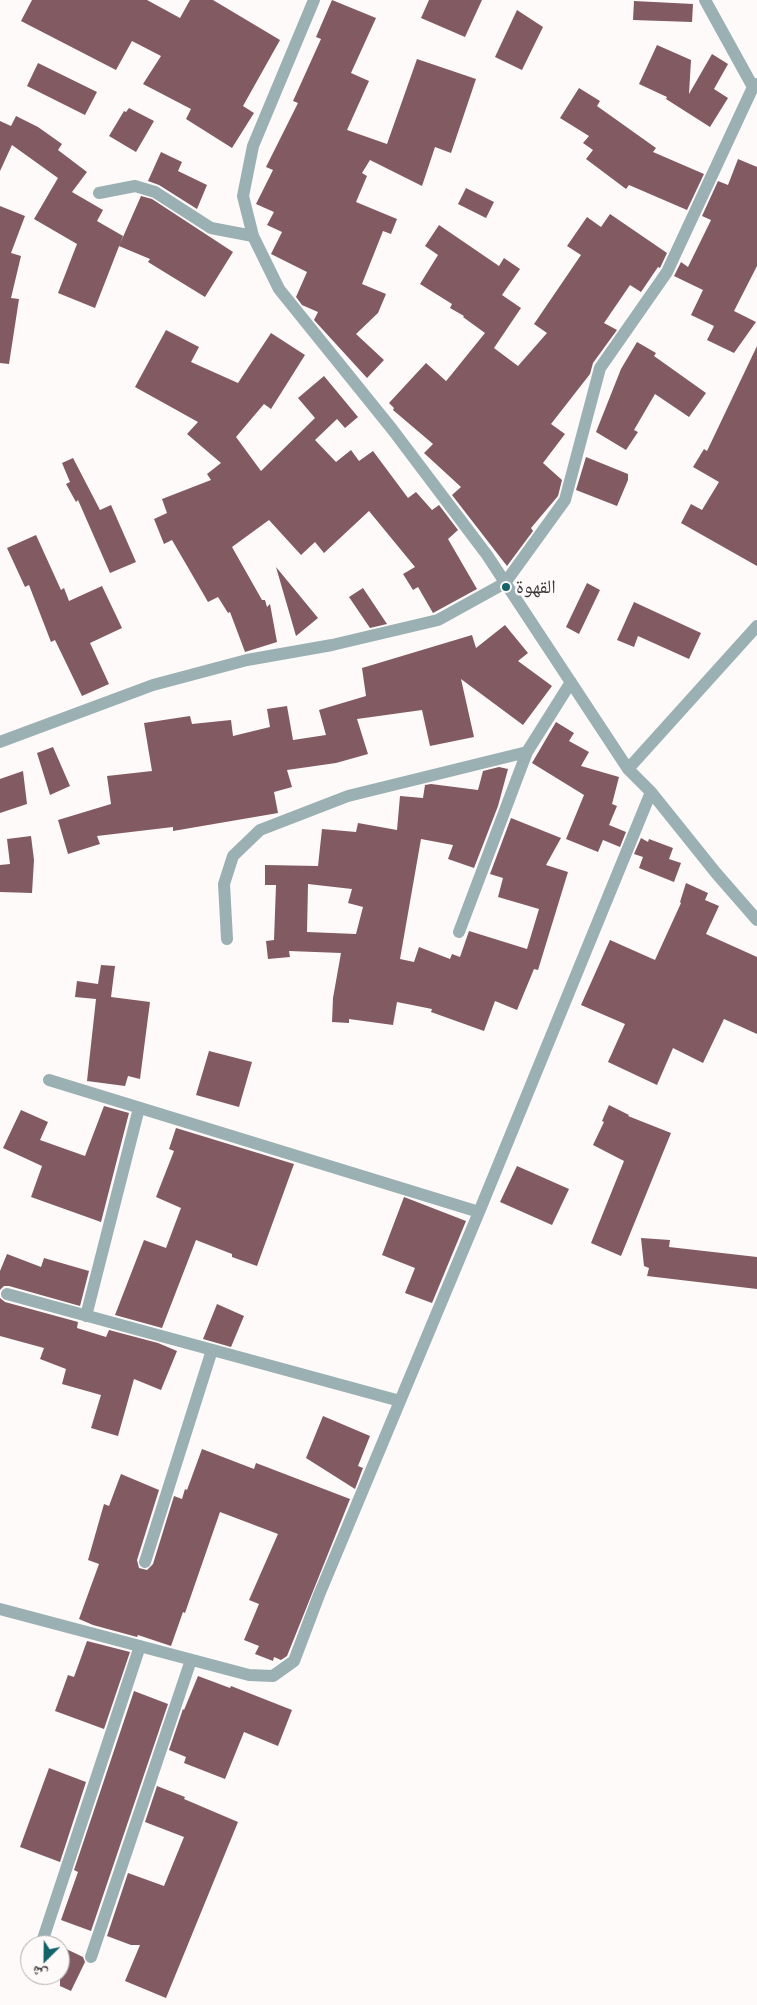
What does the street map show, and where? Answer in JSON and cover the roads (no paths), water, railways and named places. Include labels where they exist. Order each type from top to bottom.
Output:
[{"type":"street","points":[[314,0],[253,146],[243,196],[253,236],[279,289],[392,429],[487,555],[628,769],[651,792],[716,873],[757,920]]},
{"type":"street","points":[[0,742],[153,685],[247,660],[332,646],[438,620],[505,584],[565,500],[600,368],[667,272],[755,85],[705,0]]},
{"type":"street","points":[[99,193],[135,186],[155,192],[211,228],[253,236]]},
{"type":"street","points":[[628,769],[757,626]]},
{"type":"street","points":[[459,932],[527,752],[572,682]]},
{"type":"street","points":[[227,939],[224,884],[227,874],[233,856],[260,830],[348,796],[527,752]]},
{"type":"street","points":[[0,1608],[249,1675],[273,1676],[294,1661],[319,1595],[479,1212],[651,792]]},
{"type":"street","points":[[49,1080],[479,1212]]},
{"type":"street","points":[[86,1316],[139,1108]]},
{"type":"street","points":[[7,1294],[400,1401]]},
{"type":"street","points":[[146,1562],[212,1350]]},
{"type":"street","points":[[44,1935],[140,1646]]},
{"type":"street","points":[[91,1957],[191,1660]]},
{"type":"place","name":"القهوة","points":[[506,587]]}]
